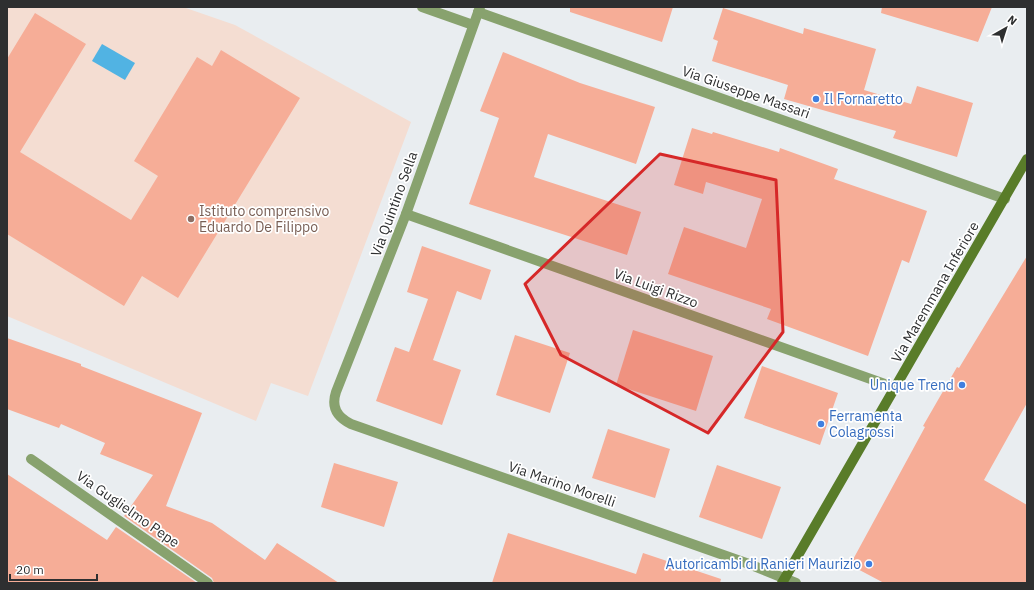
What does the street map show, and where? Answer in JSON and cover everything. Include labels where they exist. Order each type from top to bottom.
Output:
[{"type":"main road","name":"Via Maremmana Inferiore","points":[[783,581],[1006,199],[1027,160]]},
{"type":"street","points":[[422,7],[473,25]]},
{"type":"street","name":"Via Quintino Sella","points":[[335,410],[334,397],[406,214],[479,10]]},
{"type":"street","name":"Via Giuseppe Massari","points":[[479,10],[1006,199]]},
{"type":"street","name":"Via Luigi Rizzo","points":[[406,214],[896,388]]},
{"type":"street","name":"Via Marino Morelli","points":[[335,410],[339,416],[352,424],[783,581],[796,583]]},
{"type":"street","name":"Via Guglielmo Pepe","points":[[31,459],[208,583]]},
{"type":"highlighted area","points":[[660,154],[776,180],[783,332],[708,433],[561,355],[525,284]]},
{"type":"shaded area","name":"Istituto comprensivo Eduardo De Filippo","points":[[7,7],[183,7],[235,25],[411,122],[308,396],[271,383],[256,421],[7,316]]},
{"type":"water","points":[[102,44],[135,63],[125,80],[92,61]]},
{"type":"building","points":[[570,7],[673,7],[662,42],[570,12]]},
{"type":"building","points":[[882,7],[992,7],[978,42],[881,13]]},
{"type":"building","points":[[723,8],[803,34],[804,28],[876,49],[864,90],[911,104],[917,86],[973,103],[957,157],[893,138],[896,131],[784,99],[788,85],[712,61],[718,41],[713,39]]},
{"type":"building","points":[[35,13],[86,44],[20,152],[131,220],[158,176],[134,161],[197,57],[212,66],[221,50],[300,98],[178,298],[142,276],[124,306],[7,234],[7,59]]},
{"type":"building","points":[[503,52],[580,83],[655,107],[636,164],[548,134],[534,177],[641,212],[627,255],[469,204],[499,118],[480,111]]},
{"type":"building","points":[[692,128],[712,134],[713,132],[779,152],[780,148],[838,169],[834,179],[927,211],[909,263],[902,260],[868,356],[767,319],[771,309],[668,274],[684,227],[746,248],[762,199],[706,182],[703,194],[674,185]]},
{"type":"building","points":[[422,246],[491,270],[481,300],[457,291],[433,360],[461,370],[442,425],[376,401],[395,347],[409,352],[428,299],[407,292]]},
{"type":"building","points":[[1027,256],[1027,403],[984,480],[1027,505],[1027,583],[884,583],[850,565],[925,427],[923,426],[957,367],[959,368]]},
{"type":"building","points":[[633,330],[713,356],[696,411],[616,385]]},
{"type":"building","points":[[515,335],[570,353],[550,413],[496,395]]},
{"type":"building","points":[[7,338],[81,364],[81,366],[202,413],[166,506],[212,523],[265,560],[277,543],[339,583],[214,583],[212,578],[124,516],[153,475],[100,454],[105,443],[61,424],[59,428],[7,409]]},
{"type":"building","points":[[762,366],[838,393],[820,445],[744,418]]},
{"type":"building","points":[[608,429],[670,449],[655,498],[592,478]]},
{"type":"building","points":[[334,463],[398,482],[384,527],[321,507]]},
{"type":"building","points":[[717,465],[781,487],[762,539],[699,517]]},
{"type":"building","points":[[7,474],[107,540],[116,527],[197,583],[7,583]]},
{"type":"building","points":[[508,533],[636,574],[643,553],[721,579],[720,583],[492,583]]},
{"type":"place","name":"Il Fornaretto","points":[[816,99]]},
{"type":"place","name":"Istituto comprensivo Eduardo De Filippo","points":[[191,219]]},
{"type":"place","name":"Unique Trend","points":[[962,385]]},
{"type":"place","name":"Ferramenta Colagrossi","points":[[821,424]]},
{"type":"place","name":"Autoricambi di Ranieri Maurizio","points":[[869,564]]}]
